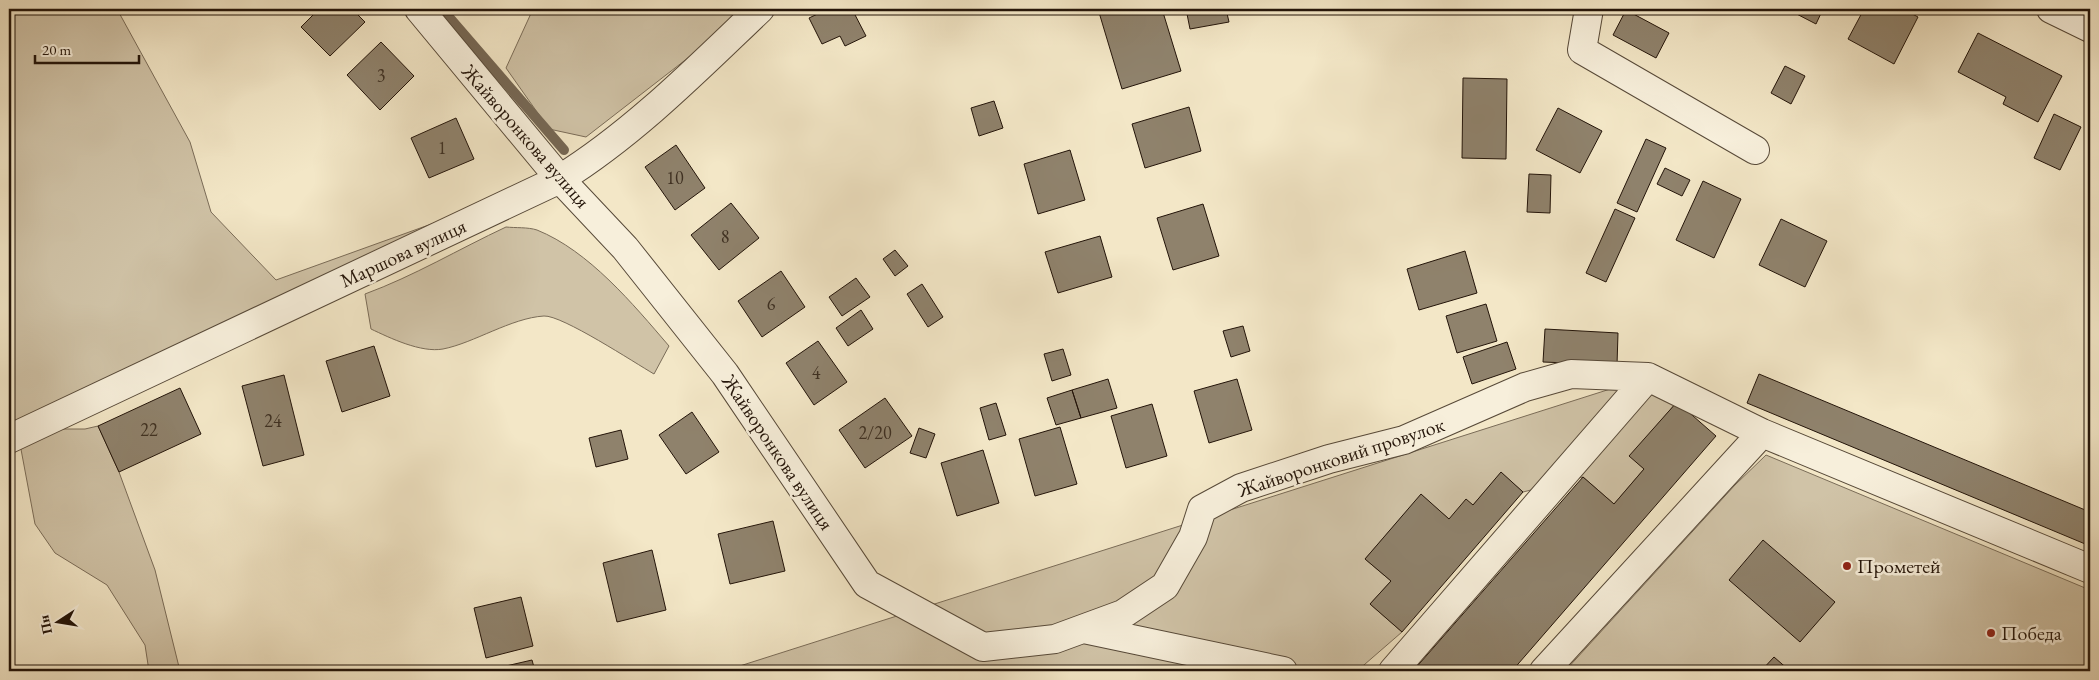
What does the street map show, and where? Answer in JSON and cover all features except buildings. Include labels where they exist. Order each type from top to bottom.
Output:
[{"type":"street","name":"Жайворонкова вулиця","points":[[419,9],[560,179],[625,248],[726,374],[867,584],[983,647],[1055,639],[1123,614],[1165,586],[1193,537],[1202,509]]},
{"type":"street","name":"Маршова вулиця","points":[[9,439],[560,179],[596,157],[760,9]]},
{"type":"street","points":[[1588,9],[1582,50],[1755,150]]},
{"type":"street","points":[[2051,9],[2090,28]]},
{"type":"street","name":"Жайворонковий провулок","points":[[1202,509],[1241,488],[1329,459],[1404,440],[1525,388],[1571,374],[1648,377],[1762,433],[2090,569]]},
{"type":"street","points":[[1393,671],[1648,377]]},
{"type":"street","points":[[1544,671],[1762,433]]},
{"type":"street","points":[[1083,629],[1283,671]]},
{"type":"shaded area","points":[[9,9],[117,9],[190,142],[211,212],[276,280],[437,222],[9,424]]},
{"type":"shaded area","points":[[533,9],[746,9],[724,30],[586,137],[549,129],[506,68]]},
{"type":"shaded area","points":[[506,227],[533,229],[556,239],[574,251],[609,280],[669,346],[654,374],[582,331],[566,323],[544,316],[519,321],[467,342],[434,350],[406,344],[371,329],[365,294],[419,271]]},
{"type":"shaded area","points":[[1648,377],[1677,402],[1630,456],[1644,469],[1614,504],[1583,477],[1523,492],[1501,473],[1473,505],[1449,519],[1421,495],[1365,559],[1391,581],[1370,604],[1402,632],[1357,671],[724,671]]},
{"type":"shaded area","points":[[98,426],[119,472],[155,570],[180,671],[149,671],[145,645],[107,585],[55,553],[35,524],[20,444],[59,429],[85,429]]},
{"type":"shaded area","name":"Прометей","points":[[1766,455],[2090,590],[2090,671],[1565,671],[1735,485]]},
{"type":"waterway","points":[[442,9],[564,150]]},
{"type":"place","name":"Прометей","points":[[1847,566]]},
{"type":"place","name":"Победа","points":[[1991,633]]}]
